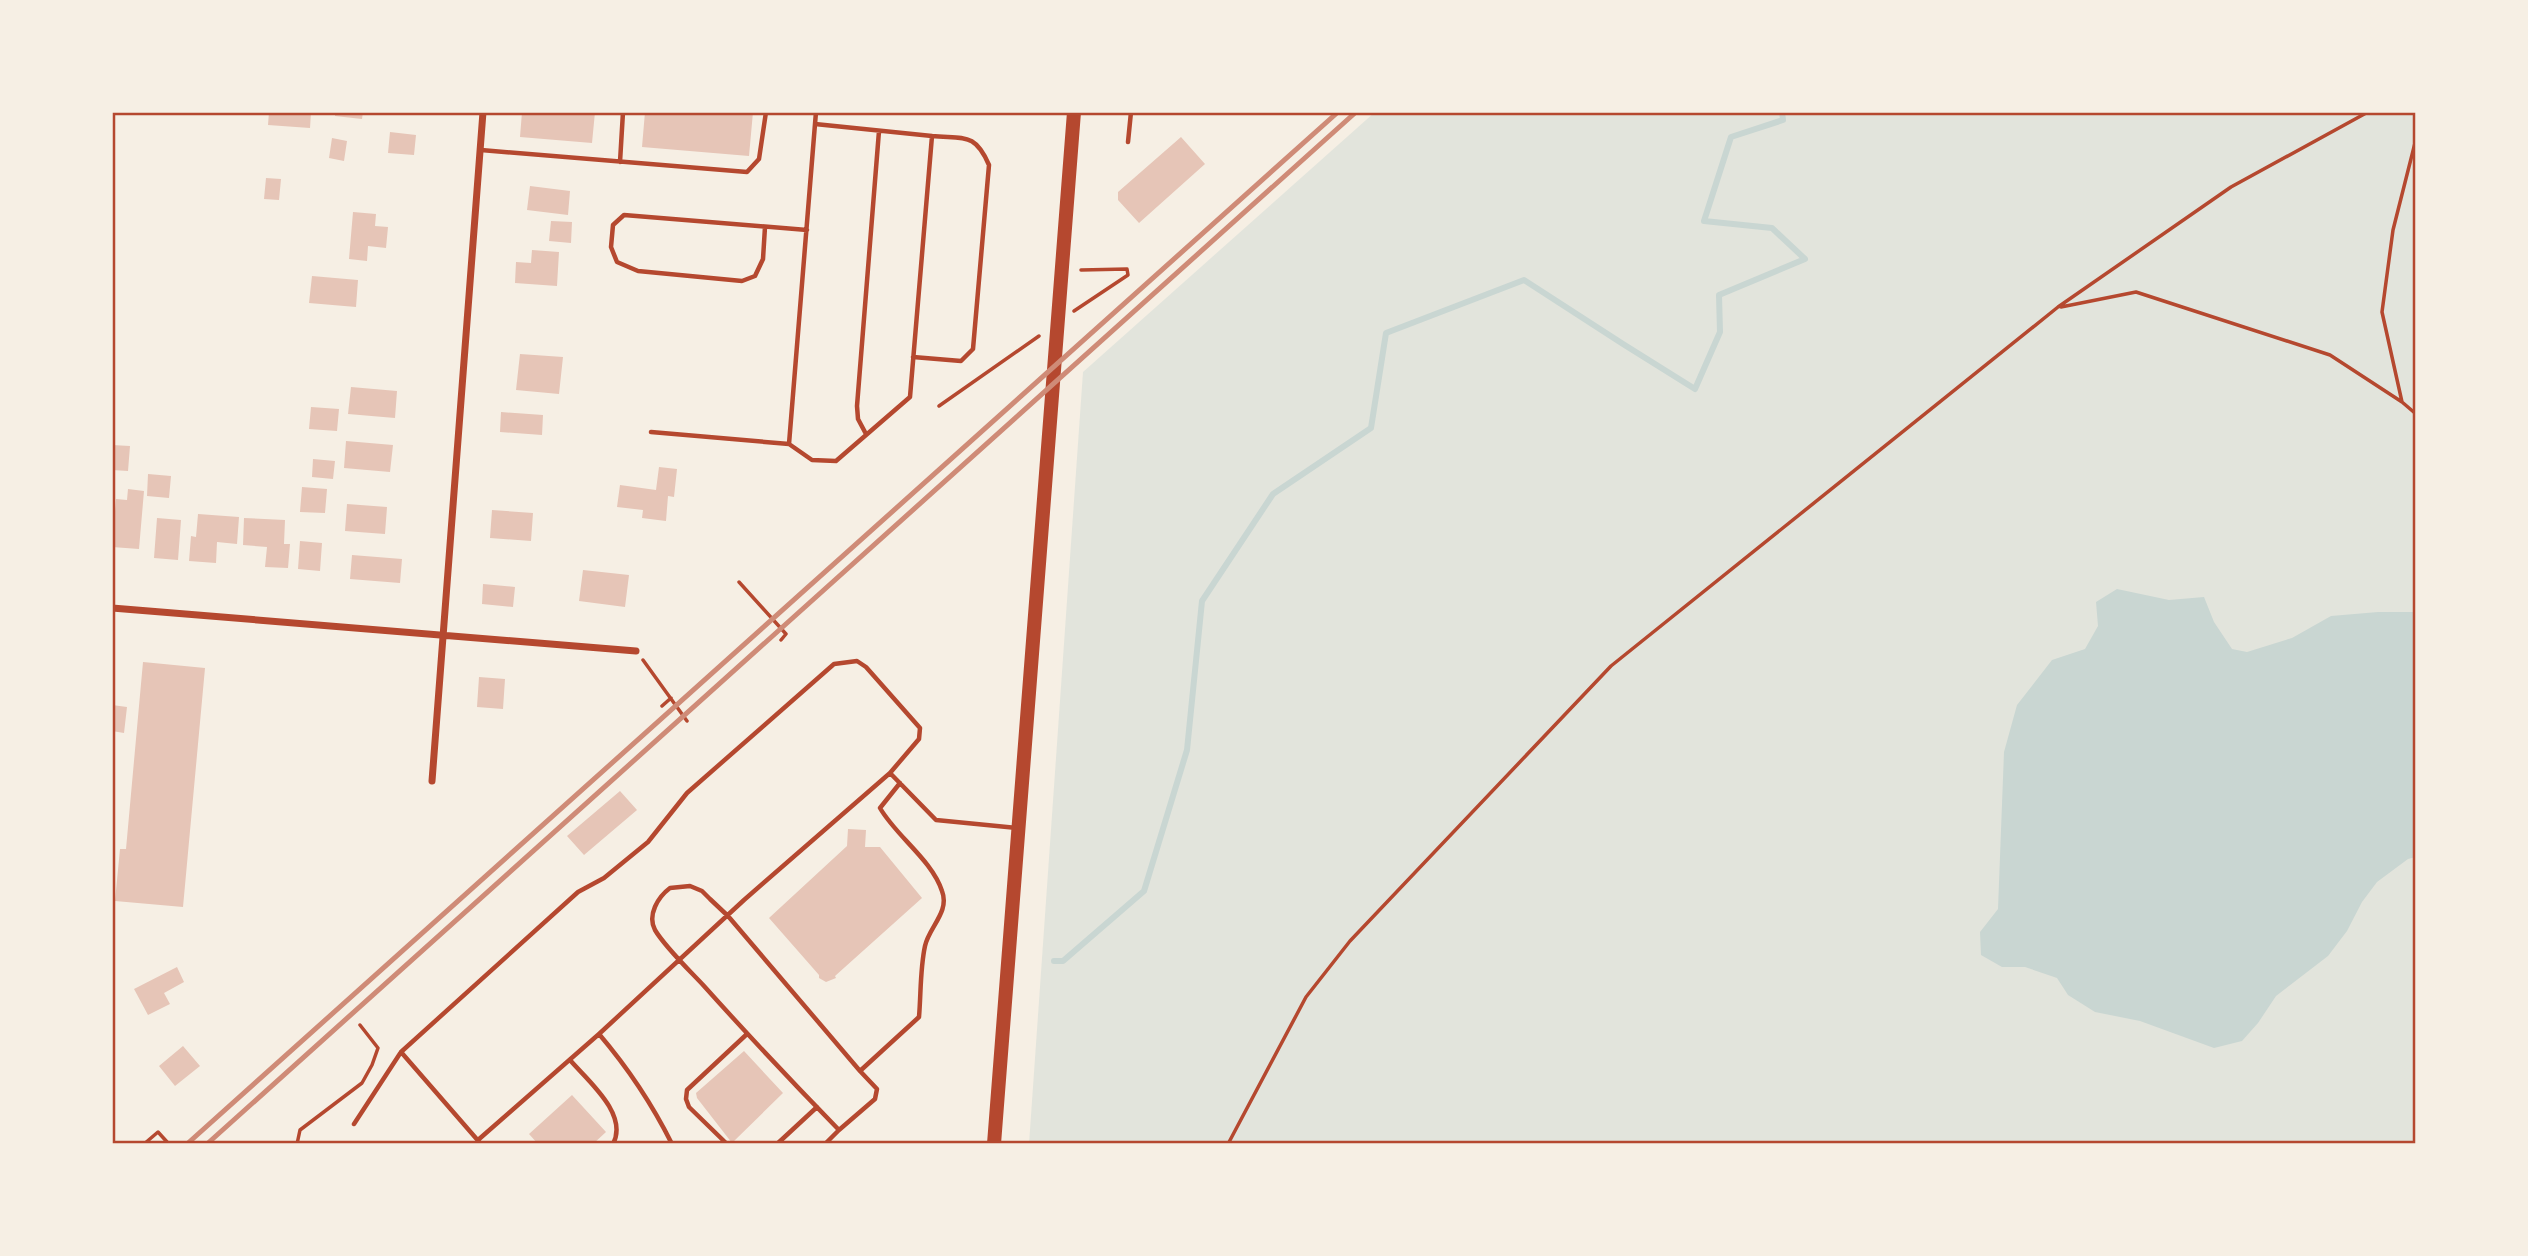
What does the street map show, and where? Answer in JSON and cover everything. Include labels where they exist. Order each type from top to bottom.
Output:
[{"type":"main road","points":[[994,1144],[1074,112]]},
{"type":"street","points":[[432,781],[482,112]]},
{"type":"street","points":[[112,608],[636,651]]},
{"type":"lane","points":[[620,162],[623,112]]},
{"type":"lane","points":[[480,150],[747,172],[759,159],[766,112]]},
{"type":"lane","points":[[789,444],[816,112]]},
{"type":"lane","points":[[1128,142],[1131,112]]},
{"type":"lane","points":[[815,124],[971,140],[981,146],[989,164],[973,349],[961,361],[913,358]]},
{"type":"lane","points":[[866,435],[858,419],[857,406],[879,131]]},
{"type":"lane","points":[[651,432],[789,444],[812,460],[836,461],[910,397],[932,136]]},
{"type":"lane","points":[[765,228],[763,259],[755,276],[743,281],[638,271],[617,262],[611,247],[613,225],[624,215],[807,230]]},
{"type":"lane","points":[[354,1124],[401,1052],[578,892],[614,871],[655,836],[687,793],[834,664],[857,662],[866,667],[920,728],[919,739],[890,773],[680,959],[480,1142],[401,1052]]},
{"type":"lane","points":[[890,773],[936,820],[1019,828]]},
{"type":"lane","points":[[860,1071],[919,1017],[925,943],[941,916],[943,892],[924,861],[880,808],[900,783]]},
{"type":"lane","points":[[825,1144],[875,1099],[877,1089],[728,916],[702,891],[690,886],[670,888],[663,893],[653,913],[654,928],[747,1034],[839,1130]]},
{"type":"lane","points":[[599,1034],[651,1103],[672,1144]]},
{"type":"lane","points":[[727,1144],[689,1107],[687,1090],[747,1034]]},
{"type":"lane","points":[[570,1060],[608,1104],[616,1122],[613,1144]]},
{"type":"lane","points":[[777,1144],[817,1107]]},
{"type":"path","points":[[1228,1144],[1306,997],[1342,951],[1395,891],[1611,666],[2059,307],[2231,187],[2368,112]]},
{"type":"path","points":[[2402,402],[2382,312],[2393,230],[2416,139]]},
{"type":"path","points":[[1081,270],[1127,270],[1128,275],[1089,300]]},
{"type":"path","points":[[2059,307],[2136,292],[2330,355],[2416,414]]},
{"type":"path","points":[[939,406],[1015,354]]},
{"type":"path","points":[[739,582],[786,634],[781,640]]},
{"type":"path","points":[[647,666],[687,721]]},
{"type":"path","points":[[662,706],[672,698]]},
{"type":"path","points":[[297,1144],[300,1130],[362,1083],[372,1065],[378,1048],[360,1025]]},
{"type":"path","points":[[144,1144],[158,1132],[168,1143]]},
{"type":"shaded area","points":[[1375,112],[2416,112],[2416,1144],[1029,1144],[1083,372]]},
{"type":"shaded area","points":[[2117,589],[2169,600],[2204,597],[2214,622],[2232,649],[2247,652],[2292,638],[2331,616],[2416,612],[2416,857],[2408,859],[2377,882],[2328,956],[2276,996],[2242,1041],[2214,1048],[2140,1021],[2095,1012],[2068,995],[2057,978],[2025,967],[2002,967],[1981,955],[1980,932],[1998,909],[2004,752],[2017,705],[2052,660],[2085,649],[2098,626],[2096,602]]},
{"type":"building","points":[[269,112],[311,112],[310,128],[268,125]]},
{"type":"building","points":[[335,112],[363,112],[362,119],[335,116]]},
{"type":"building","points":[[522,112],[595,112],[592,143],[520,137]]},
{"type":"building","points":[[645,112],[753,112],[749,156],[642,147]]},
{"type":"building","points":[[390,132],[416,135],[414,155],[388,153]]},
{"type":"building","points":[[1181,137],[1205,164],[1139,223],[1118,200],[1118,192]]},
{"type":"building","points":[[332,138],[347,141],[344,161],[329,158]]},
{"type":"building","points":[[266,178],[281,179],[279,200],[264,199]]},
{"type":"building","points":[[530,186],[570,191],[568,215],[527,210]]},
{"type":"building","points":[[353,212],[376,214],[375,226],[388,227],[386,248],[368,246],[367,261],[349,259]]},
{"type":"building","points":[[551,221],[572,222],[571,243],[549,241]]},
{"type":"building","points":[[532,250],[559,252],[557,286],[515,283],[516,262],[531,263]]},
{"type":"building","points":[[312,276],[358,280],[356,307],[309,303]]},
{"type":"building","points":[[520,354],[563,357],[559,394],[516,390]]},
{"type":"building","points":[[351,387],[397,391],[395,418],[348,414]]},
{"type":"building","points":[[311,407],[339,409],[337,431],[309,429]]},
{"type":"building","points":[[501,412],[543,415],[542,435],[500,432]]},
{"type":"building","points":[[346,441],[393,445],[390,472],[344,468]]},
{"type":"building","points":[[112,445],[130,446],[128,471],[112,470]]},
{"type":"building","points":[[313,459],[335,461],[333,479],[312,477]]},
{"type":"building","points":[[659,467],[677,469],[674,497],[668,496],[666,521],[642,518],[643,510],[617,507],[620,485],[656,490]]},
{"type":"building","points":[[148,474],[171,476],[169,498],[147,496]]},
{"type":"building","points":[[302,487],[327,489],[325,513],[300,512]]},
{"type":"building","points":[[128,489],[144,491],[139,549],[112,547],[116,499],[127,500]]},
{"type":"building","points":[[347,504],[387,507],[385,534],[345,531]]},
{"type":"building","points":[[492,510],[533,513],[531,541],[490,538]]},
{"type":"building","points":[[198,514],[239,517],[237,544],[217,542],[216,563],[189,561],[191,536],[196,537]]},
{"type":"building","points":[[157,518],[181,520],[178,560],[154,558]]},
{"type":"building","points":[[244,518],[285,520],[284,544],[290,544],[288,568],[265,567],[267,547],[243,545]]},
{"type":"building","points":[[300,541],[322,543],[320,571],[298,569]]},
{"type":"building","points":[[352,555],[402,559],[400,583],[350,579]]},
{"type":"building","points":[[583,570],[629,575],[625,607],[579,601]]},
{"type":"building","points":[[483,584],[515,587],[513,607],[482,604]]},
{"type":"building","points":[[143,662],[205,668],[183,907],[115,901],[120,849],[126,849]]},
{"type":"building","points":[[479,677],[505,679],[503,709],[477,707]]},
{"type":"building","points":[[112,705],[127,707],[124,733],[112,731]]},
{"type":"building","points":[[620,791],[637,810],[584,855],[567,836]]},
{"type":"building","points":[[848,829],[866,830],[865,847],[880,847],[922,898],[835,976],[836,978],[826,982],[819,978],[769,918],[847,846]]},
{"type":"building","points":[[177,967],[184,982],[164,993],[170,1004],[148,1015],[134,989]]},
{"type":"building","points":[[183,1046],[200,1066],[175,1086],[159,1066]]},
{"type":"building","points":[[744,1051],[783,1093],[732,1143],[697,1098],[696,1093]]},
{"type":"building","points":[[572,1095],[606,1132],[593,1144],[538,1144],[529,1134]]},
{"type":"waterway","points":[[1054,961],[1063,961],[1144,891],[1187,750],[1202,601],[1273,494],[1371,428],[1386,333],[1524,280],[1695,389],[1720,332],[1719,295],[1805,259],[1772,228],[1704,221],[1731,137],[1783,120],[1782,112]]},
{"type":"railway","points":[[187,1144],[1338,112]]},
{"type":"railway","points":[[207,1144],[1356,112]]}]
